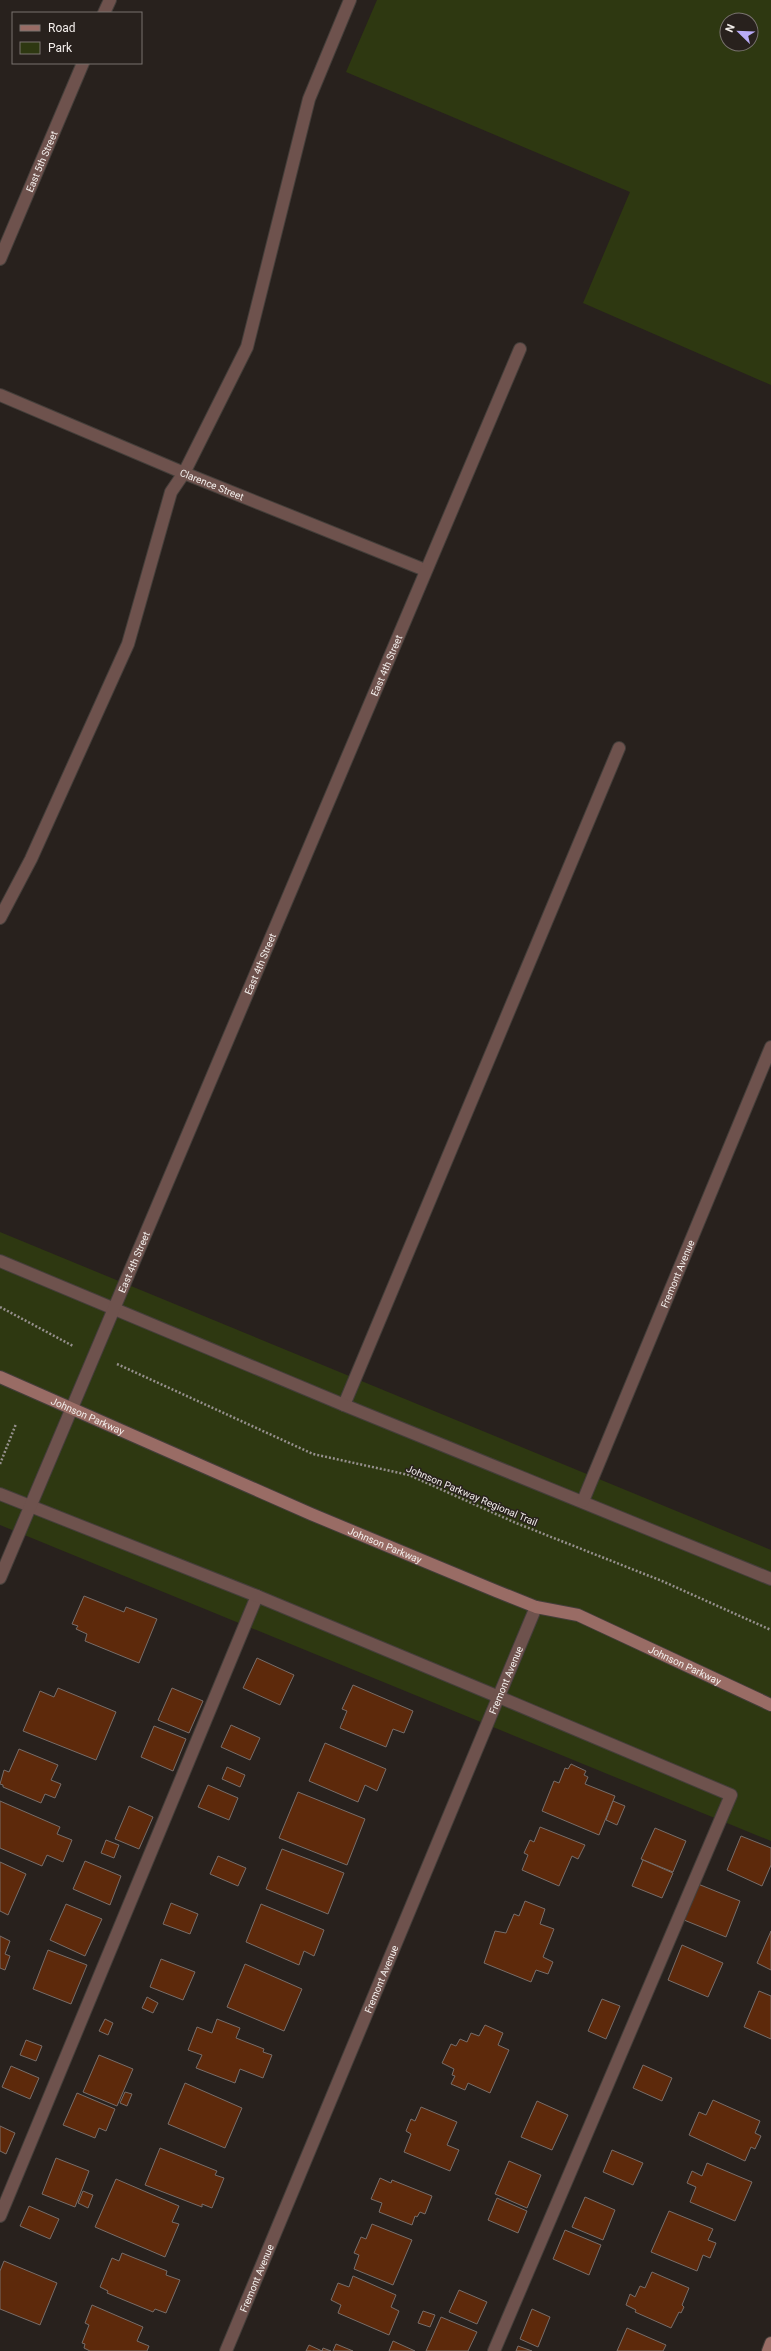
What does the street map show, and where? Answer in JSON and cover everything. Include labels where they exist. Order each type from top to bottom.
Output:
[{"type":"street","points":[[104,12],[110,0]]},
{"type":"street","points":[[0,918],[31,859],[128,644],[170,492],[184,473],[247,347],[309,99],[350,0]]},
{"type":"street","name":"East 5th Street","points":[[0,259],[83,64]]},
{"type":"street","name":"East 4th Street","points":[[0,1578],[71,1407],[96,1354],[113,1307],[520,349]]},
{"type":"street","name":"Clarence Street","points":[[0,396],[184,473],[425,570]]},
{"type":"street","points":[[344,1405],[619,748]]},
{"type":"street","name":"Fremont Avenue","points":[[583,1502],[771,1047]]},
{"type":"street","points":[[0,1261],[113,1307],[344,1405],[771,1579]]},
{"type":"street","name":"Johnson Parkway","points":[[0,1377],[311,1514],[536,1607],[578,1615],[771,1705]]},
{"type":"street","points":[[0,1494],[257,1596],[499,1696],[731,1795],[494,2351]]},
{"type":"street","points":[[0,2216],[257,1596]]},
{"type":"street","name":"Fremont Avenue","points":[[226,2351],[536,1607]]},
{"type":"street","points":[[768,2351],[771,2343]]},
{"type":"path","points":[[0,1307],[66,1344]]},
{"type":"path","name":"Johnson Parkway Regional Trail","points":[[119,1366],[313,1454],[409,1475],[516,1523],[662,1581],[771,1630]]},
{"type":"path","points":[[0,1464],[16,1424]]},
{"type":"green space","points":[[377,0],[771,0],[771,385],[583,303],[630,192],[346,72]]},
{"type":"green space","points":[[0,1232],[771,1550],[771,1841],[0,1525]]},
{"type":"building","points":[[84,1596],[124,1612],[126,1607],[157,1619],[139,1663],[85,1641],[87,1634],[76,1629],[78,1626],[72,1624]]},
{"type":"building","points":[[257,1658],[294,1675],[280,1705],[243,1688]]},
{"type":"building","points":[[353,1685],[413,1711],[404,1733],[393,1729],[386,1747],[340,1728],[347,1711],[342,1709]]},
{"type":"building","points":[[58,1688],[116,1712],[96,1760],[23,1731],[40,1691],[54,1697]]},
{"type":"building","points":[[172,1688],[203,1701],[189,1733],[158,1720]]},
{"type":"building","points":[[231,1725],[260,1738],[250,1760],[221,1747]]},
{"type":"building","points":[[154,1726],[186,1739],[173,1771],[141,1757]]},
{"type":"building","points":[[325,1743],[386,1769],[377,1791],[365,1785],[358,1802],[309,1781]]},
{"type":"building","points":[[19,1749],[58,1765],[51,1780],[61,1784],[55,1798],[45,1794],[41,1803],[3,1787],[3,1785],[0,1784],[4,1770],[9,1772]]},
{"type":"building","points":[[571,1764],[586,1771],[584,1775],[588,1777],[585,1784],[615,1796],[599,1835],[542,1811],[554,1781],[559,1783],[565,1768],[568,1769]]},
{"type":"building","points":[[227,1767],[245,1775],[240,1787],[222,1779]]},
{"type":"building","points":[[208,1785],[238,1798],[229,1820],[198,1807]]},
{"type":"building","points":[[298,1792],[365,1819],[347,1865],[279,1838]]},
{"type":"building","points":[[0,1801],[60,1827],[57,1834],[72,1840],[63,1862],[47,1855],[42,1866],[0,1848]]},
{"type":"building","points":[[613,1801],[625,1806],[617,1825],[606,1820]]},
{"type":"building","points":[[129,1806],[153,1817],[139,1849],[115,1839]]},
{"type":"building","points":[[540,1827],[585,1845],[578,1859],[572,1856],[559,1886],[522,1870],[528,1855],[524,1853],[530,1840],[534,1842]]},
{"type":"building","points":[[655,1828],[686,1841],[673,1872],[641,1859]]},
{"type":"building","points":[[741,1836],[771,1848],[771,1865],[762,1886],[727,1870]]},
{"type":"building","points":[[106,1840],[119,1845],[114,1858],[101,1853]]},
{"type":"building","points":[[282,1849],[344,1873],[328,1914],[266,1889]]},
{"type":"building","points":[[218,1856],[246,1868],[238,1886],[210,1874]]},
{"type":"building","points":[[643,1860],[673,1873],[662,1898],[632,1886]]},
{"type":"building","points":[[85,1861],[121,1876],[110,1905],[73,1889]]},
{"type":"building","points":[[0,1862],[26,1874],[8,1915],[0,1911]]},
{"type":"building","points":[[698,1884],[740,1901],[726,1937],[684,1920]]},
{"type":"building","points":[[525,1901],[545,1909],[540,1924],[554,1929],[543,1957],[553,1962],[548,1974],[536,1970],[531,1982],[484,1963],[495,1931],[506,1933],[514,1914],[519,1916]]},
{"type":"building","points":[[171,1903],[198,1914],[190,1934],[163,1924]]},
{"type":"building","points":[[66,1904],[102,1919],[85,1956],[50,1940]]},
{"type":"building","points":[[261,1904],[324,1930],[314,1956],[304,1951],[299,1965],[246,1942]]},
{"type":"building","points":[[771,1931],[771,1970],[757,1963]]},
{"type":"building","points":[[0,1936],[10,1941],[5,1954],[10,1956],[5,1970],[0,1968]]},
{"type":"building","points":[[682,1945],[723,1963],[708,1997],[668,1980]]},
{"type":"building","points":[[48,1950],[87,1965],[71,2004],[33,1989]]},
{"type":"building","points":[[161,1959],[195,1972],[183,2000],[150,1987]]},
{"type":"building","points":[[245,1964],[302,1989],[284,2031],[227,2007]]},
{"type":"building","points":[[759,1991],[771,1996],[771,2039],[744,2027]]},
{"type":"building","points":[[147,1997],[158,2003],[153,2013],[142,2008]]},
{"type":"building","points":[[602,1999],[620,2006],[606,2039],[588,2031]]},
{"type":"building","points":[[105,2019],[113,2023],[108,2035],[99,2031]]},
{"type":"building","points":[[217,2019],[240,2028],[236,2038],[264,2049],[263,2052],[272,2055],[263,2078],[240,2069],[235,2083],[196,2068],[202,2055],[188,2050],[197,2027],[212,2033]]},
{"type":"building","points":[[485,2025],[503,2033],[498,2045],[509,2050],[490,2093],[468,2083],[465,2090],[451,2084],[455,2076],[452,2075],[454,2069],[442,2063],[451,2044],[456,2046],[460,2039],[467,2042],[471,2033],[479,2036]]},
{"type":"building","points":[[26,2040],[42,2046],[36,2061],[20,2055]]},
{"type":"building","points":[[99,2055],[133,2069],[117,2106],[83,2092]]},
{"type":"building","points":[[643,2065],[672,2078],[662,2101],[633,2088]]},
{"type":"building","points":[[11,2066],[39,2078],[30,2099],[2,2087]]},
{"type":"building","points":[[185,2083],[242,2108],[225,2148],[168,2124]]},
{"type":"building","points":[[125,2092],[132,2094],[127,2106],[120,2103]]},
{"type":"building","points":[[77,2093],[115,2109],[106,2131],[99,2128],[95,2138],[63,2125]]},
{"type":"building","points":[[713,2100],[760,2121],[755,2133],[761,2136],[755,2149],[751,2147],[745,2161],[689,2135],[699,2112],[706,2115]]},
{"type":"building","points":[[537,2101],[568,2115],[552,2150],[521,2137]]},
{"type":"building","points":[[421,2107],[457,2122],[447,2145],[459,2150],[450,2171],[404,2152],[411,2134],[406,2131],[411,2119],[415,2121]]},
{"type":"building","points":[[0,2126],[15,2133],[6,2154],[0,2151]]},
{"type":"building","points":[[160,2148],[217,2171],[215,2175],[224,2178],[212,2208],[202,2204],[202,2207],[145,2185]]},
{"type":"building","points":[[612,2150],[643,2163],[633,2185],[603,2172]]},
{"type":"building","points":[[56,2158],[89,2171],[75,2207],[42,2194]]},
{"type":"building","points":[[509,2161],[541,2175],[527,2208],[495,2194]]},
{"type":"building","points":[[707,2163],[752,2182],[735,2221],[690,2202],[696,2187],[687,2183],[692,2171],[702,2176]]},
{"type":"building","points":[[380,2178],[391,2183],[392,2180],[432,2196],[425,2214],[420,2212],[417,2217],[415,2216],[412,2225],[379,2212],[382,2203],[371,2199]]},
{"type":"building","points":[[116,2179],[179,2206],[172,2222],[179,2224],[165,2257],[95,2227]]},
{"type":"building","points":[[83,2191],[93,2195],[88,2208],[78,2203]]},
{"type":"building","points":[[585,2197],[615,2210],[603,2240],[572,2227]]},
{"type":"building","points":[[497,2198],[527,2211],[518,2233],[488,2220]]},
{"type":"building","points":[[29,2206],[59,2219],[50,2239],[20,2226]]},
{"type":"building","points":[[669,2211],[713,2229],[708,2240],[716,2243],[710,2258],[703,2255],[697,2271],[651,2252]]},
{"type":"building","points":[[372,2224],[412,2240],[393,2285],[354,2269],[359,2255],[354,2253],[361,2237],[366,2239]]},
{"type":"building","points":[[565,2230],[601,2245],[589,2275],[553,2259]]},
{"type":"building","points":[[122,2253],[167,2271],[166,2275],[180,2280],[166,2313],[155,2309],[153,2312],[107,2293],[108,2291],[100,2287],[112,2258],[119,2261]]},
{"type":"building","points":[[4,2261],[57,2283],[40,2325],[0,2309],[0,2271]]},
{"type":"building","points":[[652,2272],[689,2288],[682,2305],[684,2307],[681,2313],[679,2312],[671,2328],[635,2312],[636,2310],[626,2305],[630,2294],[635,2297],[640,2286],[645,2288]]},
{"type":"building","points":[[353,2276],[396,2295],[391,2307],[399,2311],[389,2335],[338,2313],[341,2305],[331,2300],[338,2283],[349,2287]]},
{"type":"building","points":[[459,2290],[487,2302],[477,2324],[449,2312]]},
{"type":"building","points":[[92,2305],[143,2327],[137,2341],[149,2346],[147,2351],[90,2351],[84,2348],[85,2344],[82,2343],[89,2325],[85,2323]]},
{"type":"building","points":[[532,2309],[550,2317],[538,2347],[520,2339]]},
{"type":"building","points":[[423,2311],[435,2315],[430,2327],[418,2323]]},
{"type":"building","points":[[441,2317],[477,2332],[468,2351],[426,2351]]},
{"type":"building","points":[[627,2328],[666,2345],[663,2351],[617,2351]]},
{"type":"building","points":[[393,2341],[415,2351],[389,2351]]},
{"type":"building","points":[[336,2344],[353,2351],[333,2351]]},
{"type":"building","points":[[309,2345],[322,2351],[306,2351]]},
{"type":"building","points":[[518,2346],[532,2351],[516,2351]]},
{"type":"building","points":[[323,2348],[331,2351],[322,2351]]}]
